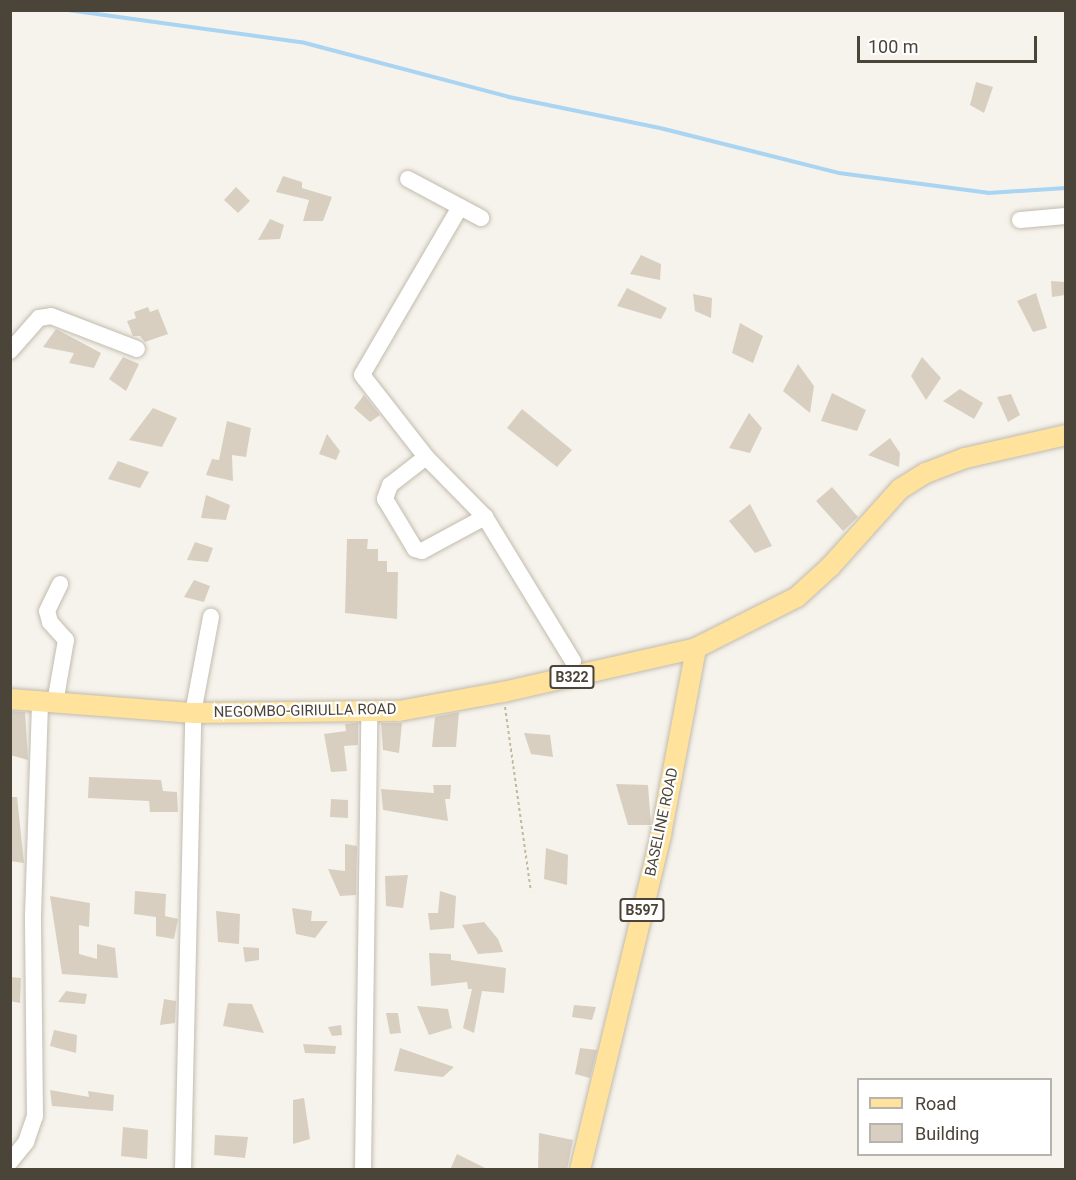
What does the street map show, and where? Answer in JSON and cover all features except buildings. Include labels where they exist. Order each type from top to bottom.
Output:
[{"type":"main road","name":"NEGOMBO-GIRIULLA ROAD","points":[[10,699],[193,713],[369,713],[503,692],[696,648],[796,597],[830,567],[900,489],[926,473],[965,458],[1065,435]]},
{"type":"main road","name":"BASELINE ROAD","points":[[580,1170],[660,834],[696,648]]},
{"type":"street","points":[[408,178],[481,218]]},
{"type":"street","points":[[460,207],[362,375],[426,457],[485,517],[573,661]]},
{"type":"street","points":[[1020,220],[1065,216]]},
{"type":"street","points":[[10,351],[39,318],[51,316],[136,350]]},
{"type":"street","points":[[426,457],[390,485],[385,499],[415,549],[422,551],[485,517]]},
{"type":"street","points":[[10,1162],[26,1142],[35,1116],[33,915],[47,702],[66,640],[50,622],[47,611],[60,584]]},
{"type":"street","points":[[183,1170],[193,713],[211,616]]},
{"type":"street","points":[[363,1170],[369,713]]},
{"type":"path","points":[[503,692],[531,891]]},
{"type":"waterway","points":[[68,10],[305,43],[509,97],[660,128],[839,173],[988,193],[1066,188]]}]
